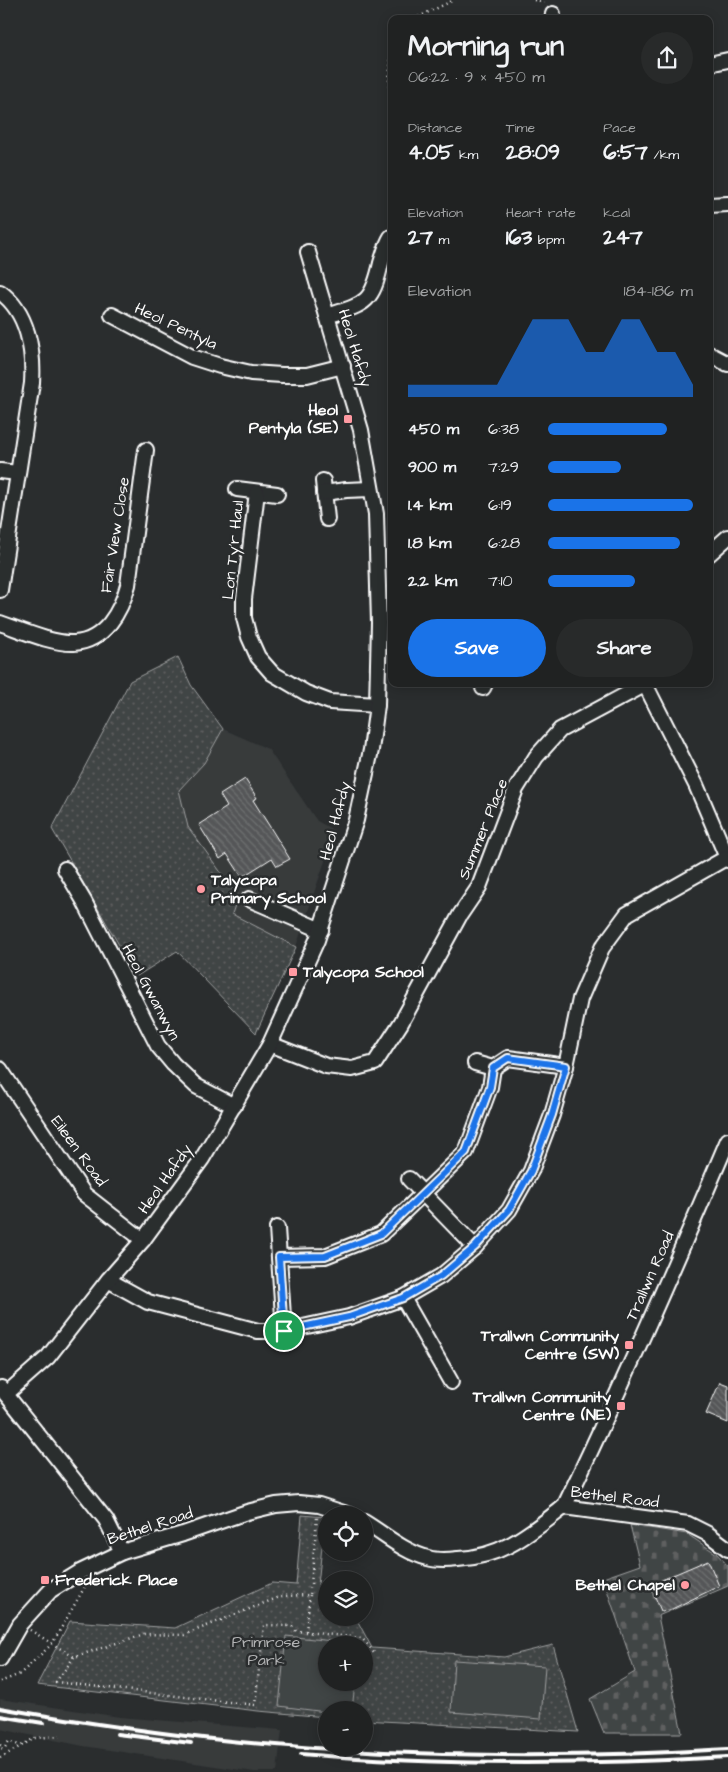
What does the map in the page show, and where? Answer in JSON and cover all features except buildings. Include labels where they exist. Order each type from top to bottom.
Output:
[{"type":"street","points":[[713,63],[728,60]]},
{"type":"street","points":[[713,205],[728,204]]},
{"type":"street","points":[[327,316],[361,304],[370,296],[376,284],[388,243]]},
{"type":"street","name":"Heol Hafdy","points":[[3,1391],[48,1357],[108,1280],[143,1240],[202,1159],[270,1044],[321,930],[356,820],[371,750],[377,705],[379,623],[376,514],[360,430],[343,366],[308,252]]},
{"type":"street","points":[[0,292],[19,314],[28,334],[33,360],[32,383],[0,590]]},
{"type":"street","name":"Heol Pentyla","points":[[112,315],[192,357],[251,373],[307,374],[343,366]]},
{"type":"street","points":[[713,356],[728,364]]},
{"type":"street","name":"Fair View Close","points":[[0,623],[55,640],[74,643],[94,637],[107,627],[120,606],[128,585],[146,450]]},
{"type":"street","points":[[0,470],[18,473]]},
{"type":"street","points":[[327,519],[323,487],[346,490],[371,489]]},
{"type":"street","name":"Lon Ty'r Haul","points":[[237,489],[277,494]]},
{"type":"street","name":"Lon Ty'r Haul","points":[[257,492],[244,599],[244,618],[258,657],[272,673],[306,693],[330,702],[377,705]]},
{"type":"street","points":[[713,550],[728,537]]},
{"type":"street","name":"Summer Place","points":[[270,1044],[326,1066],[352,1069],[375,1063],[401,1023],[460,914],[479,887],[516,789],[536,757],[560,730],[639,687]]},
{"type":"street","points":[[108,1280],[148,1302],[258,1331],[284,1331],[349,1317],[403,1298],[441,1276],[475,1247],[509,1210],[531,1171],[552,1115],[566,1066],[580,1000],[602,948],[627,914],[651,899],[727,859],[696,785],[647,687]]},
{"type":"street","name":"Heol Gwanwyn","points":[[65,869],[84,901],[158,1046],[173,1064],[196,1086],[234,1106]]},
{"type":"street","points":[[249,899],[321,930]]},
{"type":"street","points":[[475,1064],[493,1068],[508,1058],[566,1066]]},
{"type":"street","points":[[279,1257],[325,1256],[381,1234],[466,1152],[490,1087],[493,1068]]},
{"type":"street","name":"Eileen Road","points":[[0,1069],[84,1194],[143,1240]]},
{"type":"street","name":"Trallwn Road","points":[[564,1507],[674,1266],[728,1140]]},
{"type":"street","points":[[409,1179],[475,1247]]},
{"type":"street","points":[[276,1228],[284,1331]]},
{"type":"street","points":[[403,1298],[451,1382]]},
{"type":"street","points":[[3,1391],[106,1520],[122,1552]]},
{"type":"street","name":"Bethel Road","points":[[2,1650],[20,1624],[50,1590],[80,1572],[122,1552],[184,1534],[247,1512],[276,1505],[299,1503],[321,1506]]},
{"type":"street","name":"Bethel Road","points":[[373,1528],[428,1559],[465,1559],[484,1556],[505,1548],[524,1538],[564,1507],[688,1524],[708,1534],[728,1550]]},
{"type":"path","points":[[422,15],[454,0]]},
{"type":"path","points":[[306,1632],[318,1505]]},
{"type":"path","points":[[0,1682],[20,1674],[52,1644],[100,1562]]},
{"type":"path","points":[[310,1595],[282,1596],[184,1634],[144,1634],[74,1657],[56,1682],[255,1705],[264,1625],[292,1626],[296,1631],[362,1638],[374,1654]]},
{"type":"path","points":[[20,1624],[74,1657]]},
{"type":"path","points":[[0,1758],[35,1738],[60,1736]]},
{"type":"path","points":[[0,1745],[4,1749],[9,1741],[21,1746]]},
{"type":"shaded area","name":"Talycopa Primary School","points":[[178,657],[191,685],[223,729],[268,749],[317,821],[335,831],[296,947],[256,1033],[177,951],[137,976],[52,829],[130,681]]},
{"type":"shaded area","points":[[0,1699],[120,1717],[282,1730],[277,1772],[254,1772],[83,1746],[0,1729]]},
{"type":"green space","name":"Talycopa Primary School","points":[[178,657],[191,685],[223,729],[204,763],[179,790],[188,827],[238,896],[232,914],[296,947],[256,1033],[177,951],[137,976],[52,829],[130,681]]},
{"type":"green space","name":"Primrose Park","points":[[302,1515],[318,1516],[318,1561],[320,1561],[318,1571],[318,1626],[360,1626],[366,1636],[318,1636],[318,1691],[373,1691],[373,1648],[504,1657],[553,1645],[578,1732],[373,1721],[373,1701],[318,1701],[318,1716],[37,1685],[70,1621],[175,1628],[272,1583],[296,1585]]},
{"type":"green space","points":[[630,1525],[687,1534],[717,1554],[728,1566],[728,1586],[658,1616],[682,1733],[604,1733],[590,1699],[635,1672],[603,1578],[640,1565]]},
{"type":"green space","points":[[286,1636],[318,1639],[318,1691],[354,1691],[353,1701],[318,1701],[318,1711],[279,1706]]},
{"type":"green space","points":[[454,1660],[545,1666],[541,1719],[451,1712]]},
{"type":"railway","points":[[0,1708],[180,1735],[240,1742],[362,1751],[545,1755],[728,1749]]},
{"type":"railway","points":[[0,1716],[43,1723]]},
{"type":"railway","points":[[117,1734],[191,1743]]},
{"type":"railway","points":[[301,1754],[408,1761],[514,1763],[621,1762],[728,1757]]},
{"type":"place","name":"Heol Pentyla (SE)","points":[[348,419]]},
{"type":"place","name":"Talycopa Primary School","points":[[201,889]]},
{"type":"place","name":"Talycopa School","points":[[293,972]]},
{"type":"place","name":"Trallwn Community Centre (SW)","points":[[629,1345]]},
{"type":"place","name":"Trallwn Community Centre (NE)","points":[[621,1406]]},
{"type":"place","name":"Frederick Place","points":[[45,1580]]},
{"type":"place","name":"Bethel Chapel","points":[[685,1585]]},
{"type":"route","points":[[508,1058],[566,1066],[552,1115],[531,1171],[509,1210],[475,1247],[441,1276],[403,1298],[349,1317],[284,1331],[279,1257],[325,1256],[381,1234],[466,1152],[490,1087],[493,1068],[508,1058]]}]
